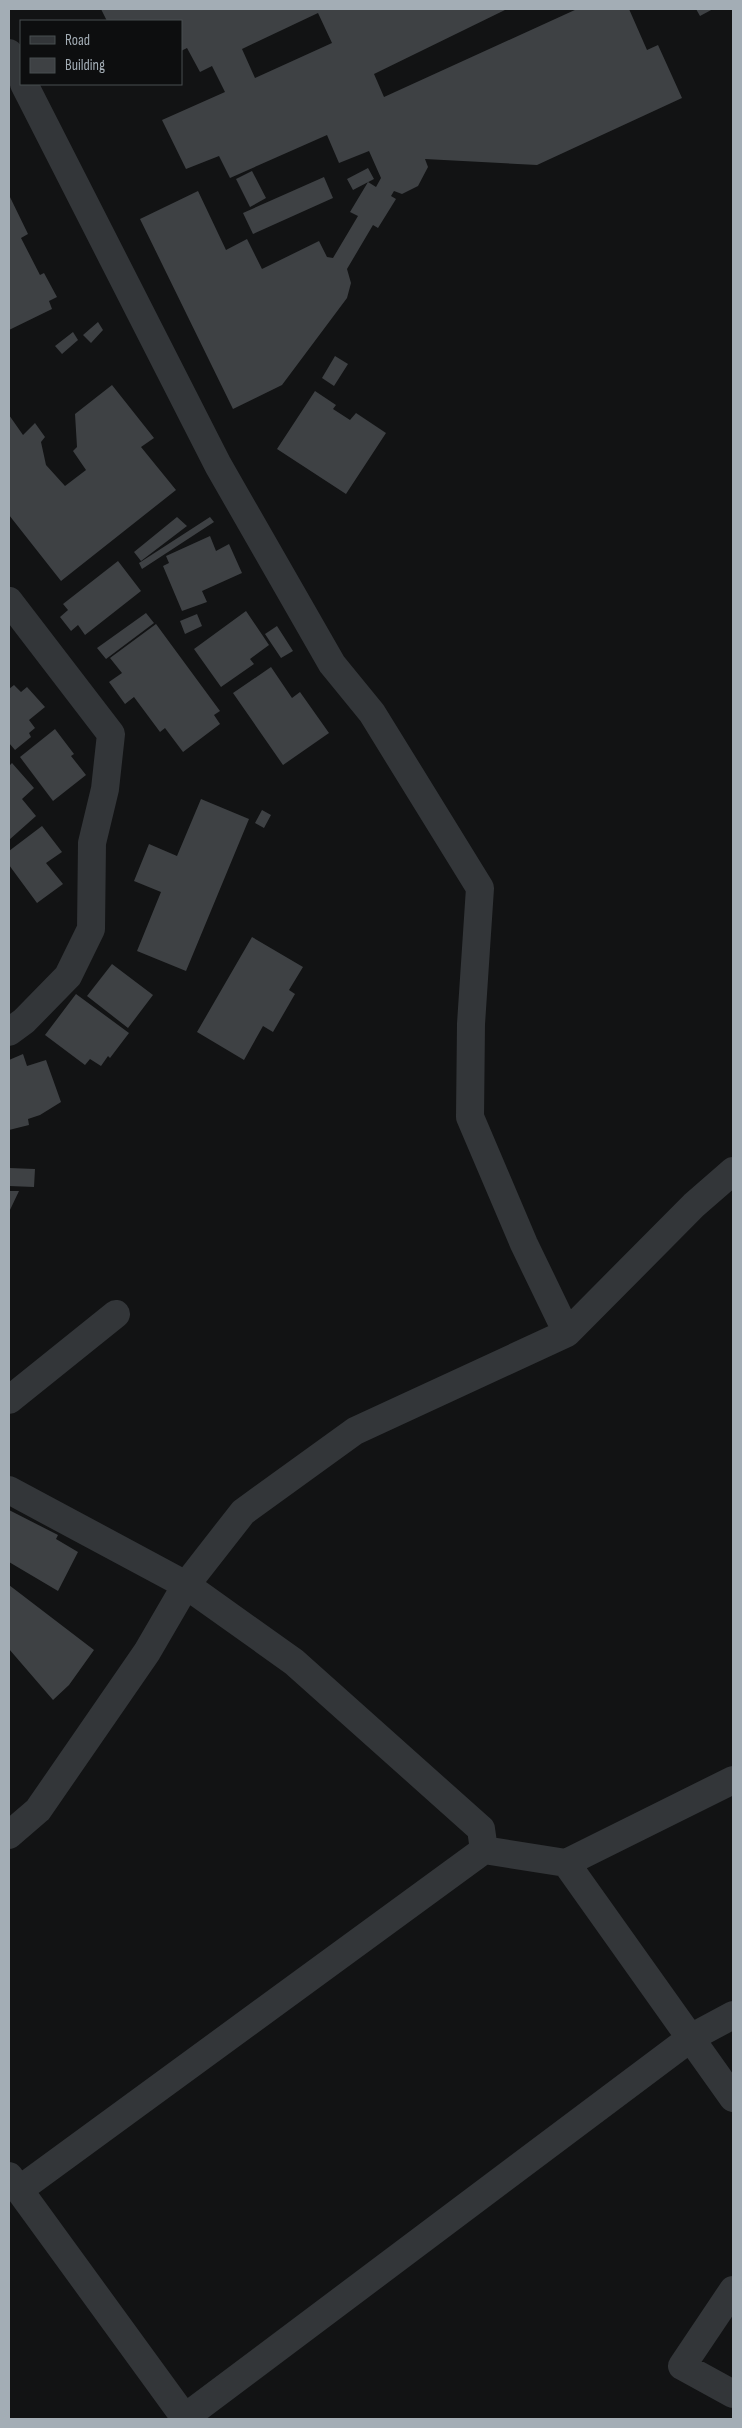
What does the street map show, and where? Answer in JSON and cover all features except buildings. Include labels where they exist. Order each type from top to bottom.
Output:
[{"type":"street","points":[[9,53],[20,76]]},
{"type":"street","points":[[25,85],[218,465],[332,664],[372,714],[480,888],[471,1024],[470,1117],[524,1244],[567,1333]]},
{"type":"street","points":[[9,601],[111,734],[105,789],[92,844],[91,930],[68,976],[24,1021],[9,1032]]},
{"type":"street","points":[[9,1835],[38,1810],[147,1652],[186,1585],[243,1512],[355,1431],[567,1333],[694,1205],[733,1171]]},
{"type":"street","points":[[9,1400],[116,1314]]},
{"type":"street","points":[[9,1490],[186,1585],[294,1662],[481,1829],[484,1850]]},
{"type":"street","points":[[733,1780],[566,1863],[484,1850],[14,2183],[184,2418],[692,2037],[733,2015]]},
{"type":"street","points":[[566,1863],[692,2037],[733,2098]]},
{"type":"street","points":[[733,2290],[682,2366],[733,2394]]}]
